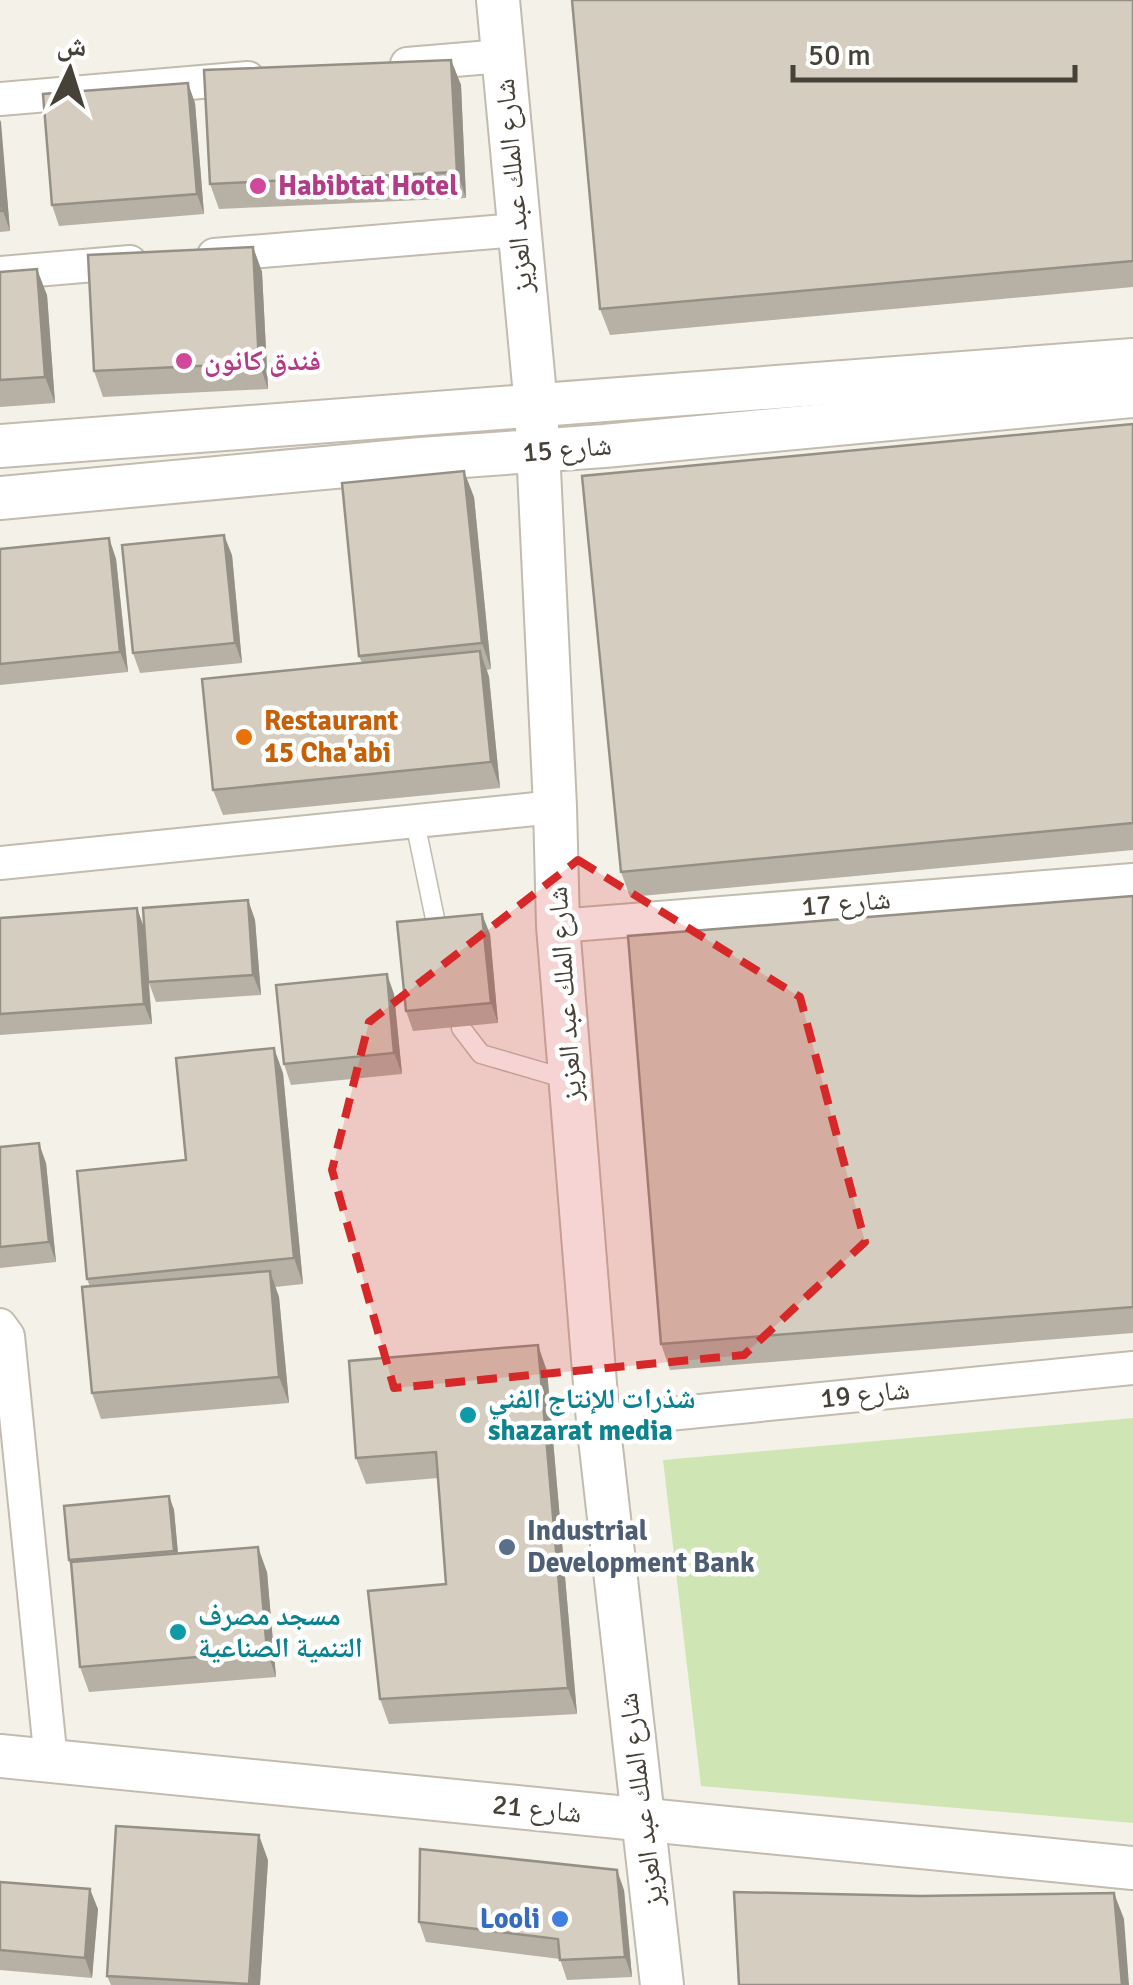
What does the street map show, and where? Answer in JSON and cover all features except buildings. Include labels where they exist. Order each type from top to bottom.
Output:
[{"type":"street","name":"شارع الملك عبد العزيز","points":[[498,0],[536,406],[558,926],[598,1421],[662,1985]]},
{"type":"street","points":[[386,66],[502,56]]},
{"type":"street","points":[[0,99],[270,76]]},
{"type":"street","points":[[192,257],[518,230]]},
{"type":"street","points":[[0,273],[154,260]]},
{"type":"street","name":"شارع 15","points":[[0,446],[1133,360]]},
{"type":"street","name":"شارع 15","points":[[0,498],[1133,396]]},
{"type":"street","points":[[0,863],[555,807]]},
{"type":"street","name":"شارع 17","points":[[558,926],[1133,880]]},
{"type":"street","points":[[0,1325],[8,1336],[51,1761]]},
{"type":"street","name":"شارع 19","points":[[598,1421],[1133,1368]]},
{"type":"street","name":"شارع 21","points":[[0,1756],[1133,1868]]},
{"type":"lane","points":[[414,822],[440,939]]},
{"type":"lane","points":[[460,1028],[480,1054],[571,1080]]},
{"type":"highlighted area","points":[[578,860],[800,997],[865,1242],[744,1355],[394,1388],[332,1170],[369,1022]]},
{"type":"green space","points":[[1133,1418],[1133,1823],[701,1786],[663,1460]]},
{"type":"place","name":"Habibtat Hotel","points":[[258,186]]},
{"type":"place","name":"فندق كانون","points":[[184,361]]},
{"type":"place","name":"Restaurant 15 Cha'abi","points":[[244,737]]},
{"type":"place","name":"شذرات للإنتاج الفني shazarat media","points":[[468,1415]]},
{"type":"place","name":"Industrial Development Bank","points":[[507,1547]]},
{"type":"place","name":"مسجد مصرف التنمية الصناعية","points":[[178,1632]]},
{"type":"place","name":"Looli","points":[[560,1919]]}]
